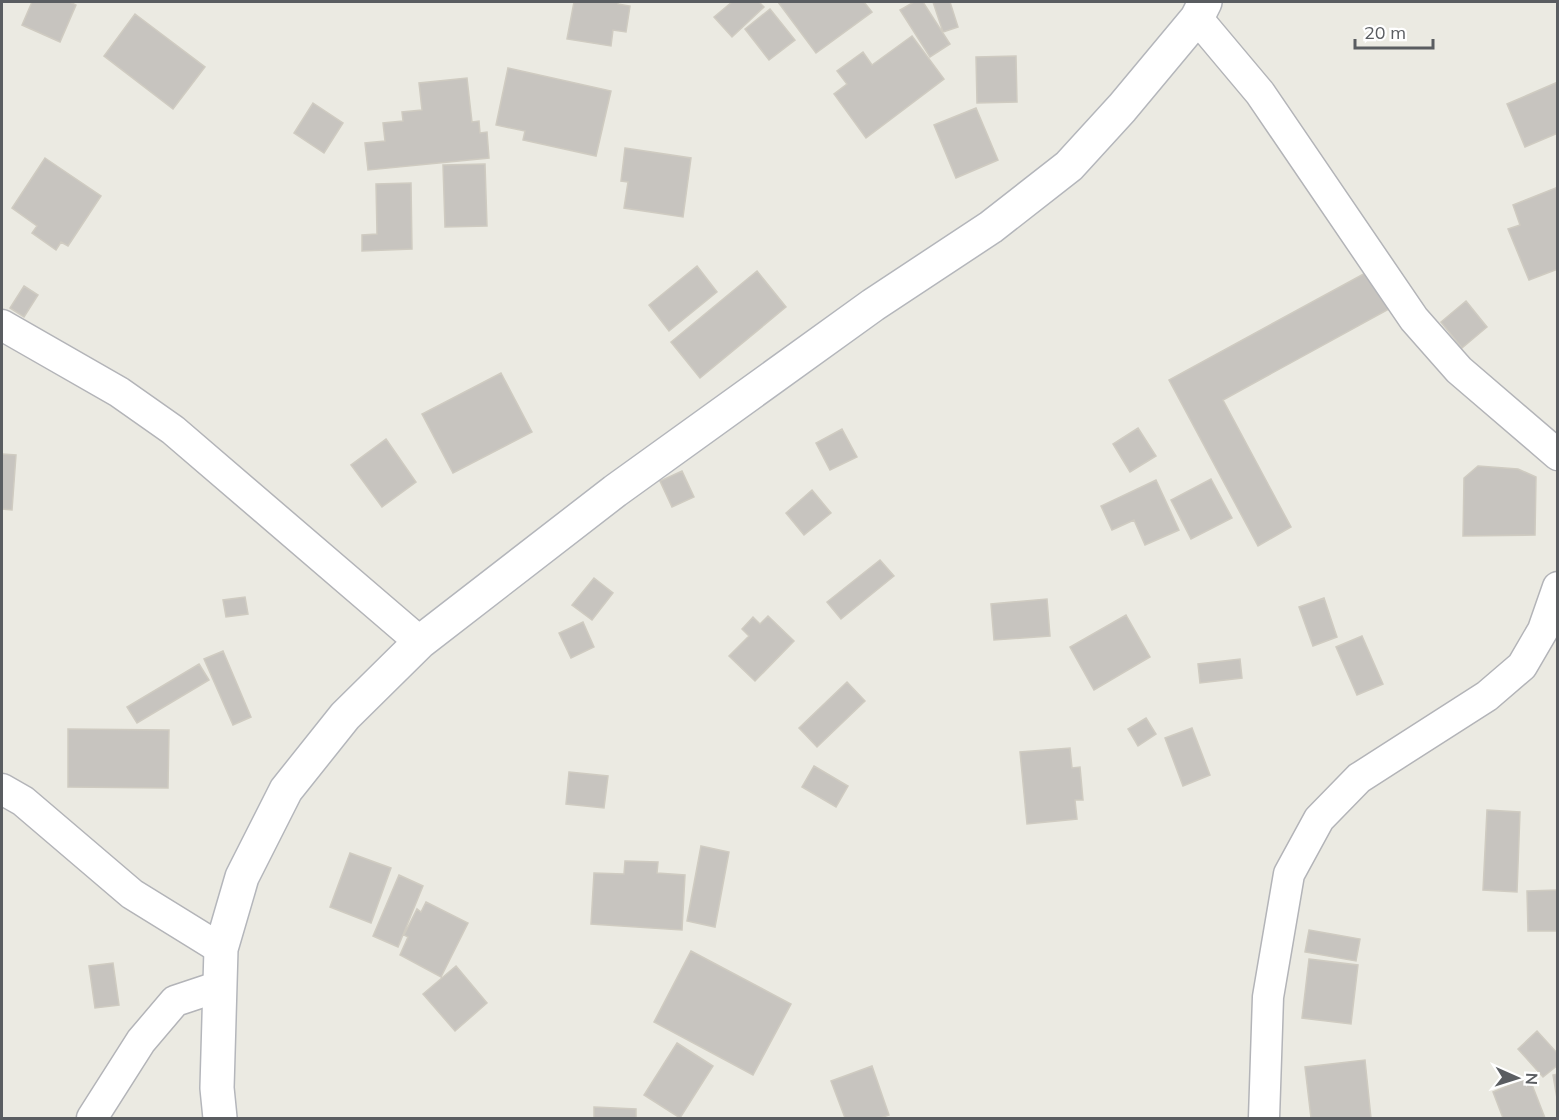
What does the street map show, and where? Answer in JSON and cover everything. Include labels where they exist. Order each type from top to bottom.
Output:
[{"type":"main road","points":[[220,1119],[217,1088],[221,948],[242,877],[286,790],[345,716],[420,642],[615,491],[873,305],[991,227],[1069,166],[1122,108],[1201,10]]},
{"type":"street","points":[[1201,10],[1414,319],[1459,370],[1557,455]]},
{"type":"street","points":[[2,325],[119,392],[173,430],[420,642]]},
{"type":"street","points":[[1264,1119],[1268,997],[1288,874],[1319,819],[1359,778],[1486,696],[1522,666],[1543,630],[1557,587]]},
{"type":"street","points":[[2,789],[22,801],[132,894],[221,948]]},
{"type":"street","points":[[92,1119],[141,1041],[175,1001],[220,986]]},
{"type":"building","points":[[32,2],[70,2],[76,5],[60,42],[22,25]]},
{"type":"building","points":[[574,2],[618,2],[618,4],[630,6],[626,32],[613,30],[611,46],[567,39]]},
{"type":"building","points":[[732,2],[759,2],[764,7],[732,37],[714,17]]},
{"type":"building","points":[[778,2],[864,2],[872,12],[816,53]]},
{"type":"building","points":[[914,2],[923,2],[950,44],[930,57],[900,10]]},
{"type":"building","points":[[933,2],[950,2],[958,27],[943,32]]},
{"type":"building","points":[[770,9],[795,40],[769,60],[745,29]]},
{"type":"building","points":[[135,14],[205,67],[173,109],[104,56]]},
{"type":"building","points":[[912,36],[944,79],[866,138],[834,94],[847,84],[837,71],[863,52],[872,65]]},
{"type":"building","points":[[1016,56],[1017,102],[977,103],[976,57]]},
{"type":"building","points":[[508,68],[611,91],[596,156],[523,140],[525,131],[496,125]]},
{"type":"building","points":[[467,78],[472,122],[479,121],[480,133],[487,132],[489,158],[368,170],[365,143],[385,141],[383,123],[403,121],[402,112],[422,110],[419,83]]},
{"type":"building","points":[[1558,82],[1558,133],[1525,147],[1507,104]]},
{"type":"building","points":[[313,103],[343,123],[324,153],[294,133]]},
{"type":"building","points":[[976,108],[998,160],[956,178],[934,125]]},
{"type":"building","points":[[625,148],[691,158],[683,217],[624,208],[628,182],[621,181]]},
{"type":"building","points":[[45,158],[101,196],[68,246],[61,242],[56,250],[32,233],[37,226],[12,208]]},
{"type":"building","points":[[485,164],[487,226],[445,227],[443,165]]},
{"type":"building","points":[[411,183],[412,249],[362,251],[362,235],[377,234],[376,184]]},
{"type":"building","points":[[1558,187],[1558,269],[1529,280],[1508,229],[1520,225],[1513,205]]},
{"type":"building","points":[[697,266],[717,292],[669,331],[649,305]]},
{"type":"building","points":[[757,271],[786,307],[700,378],[671,342]]},
{"type":"building","points":[[1369,271],[1389,309],[1223,400],[1291,527],[1258,546],[1169,380]]},
{"type":"building","points":[[24,286],[38,295],[24,317],[10,308]]},
{"type":"building","points":[[1466,301],[1487,327],[1462,348],[1441,322]]},
{"type":"building","points":[[501,373],[532,432],[453,473],[422,414]]},
{"type":"building","points":[[1138,428],[1156,456],[1130,472],[1113,444]]},
{"type":"building","points":[[842,429],[857,457],[830,470],[816,443]]},
{"type":"building","points":[[386,439],[416,482],[382,507],[351,465]]},
{"type":"building","points":[[2,454],[16,455],[12,510],[2,509]]},
{"type":"building","points":[[1478,466],[1518,469],[1536,477],[1535,535],[1463,536],[1464,478]]},
{"type":"building","points":[[682,471],[694,497],[672,507],[660,481]]},
{"type":"building","points":[[1211,479],[1232,518],[1191,539],[1171,500]]},
{"type":"building","points":[[1156,480],[1179,530],[1145,545],[1134,520],[1112,530],[1101,506]]},
{"type":"building","points":[[812,490],[831,513],[804,535],[786,513]]},
{"type":"building","points":[[880,560],[894,576],[841,619],[827,602]]},
{"type":"building","points":[[594,578],[613,593],[592,620],[572,605]]},
{"type":"building","points":[[245,597],[248,614],[226,617],[223,600]]},
{"type":"building","points":[[1324,598],[1337,637],[1313,646],[1299,607]]},
{"type":"building","points":[[1047,599],[1050,636],[994,640],[991,604]]},
{"type":"building","points":[[1126,615],[1150,657],[1094,690],[1070,647]]},
{"type":"building","points":[[768,616],[794,641],[755,681],[729,656],[749,636],[742,629],[753,617],[760,624]]},
{"type":"building","points":[[583,622],[594,647],[571,658],[559,633]]},
{"type":"building","points":[[1362,636],[1383,684],[1357,695],[1336,647]]},
{"type":"building","points":[[223,651],[251,717],[233,725],[204,659]]},
{"type":"building","points":[[1240,659],[1242,678],[1200,683],[1198,664]]},
{"type":"building","points":[[199,664],[209,680],[137,723],[127,707]]},
{"type":"building","points":[[847,682],[865,701],[817,747],[799,728]]},
{"type":"building","points":[[1146,718],[1156,734],[1138,746],[1128,729]]},
{"type":"building","points":[[1192,728],[1210,775],[1183,786],[1165,738]]},
{"type":"building","points":[[68,729],[169,730],[168,788],[68,787]]},
{"type":"building","points":[[1070,748],[1072,768],[1080,767],[1083,800],[1075,800],[1077,819],[1027,824],[1020,752]]},
{"type":"building","points":[[814,766],[848,786],[836,807],[802,787]]},
{"type":"building","points":[[569,772],[608,776],[604,808],[566,804]]},
{"type":"building","points":[[1487,810],[1520,812],[1517,892],[1483,890]]},
{"type":"building","points":[[701,846],[729,852],[715,927],[687,921]]},
{"type":"building","points":[[350,853],[391,868],[371,923],[330,907]]},
{"type":"building","points":[[625,861],[658,862],[657,873],[685,875],[682,930],[591,924],[594,873],[624,874]]},
{"type":"building","points":[[399,875],[423,886],[398,947],[373,936]]},
{"type":"building","points":[[1558,890],[1558,931],[1528,931],[1527,891]]},
{"type":"building","points":[[426,902],[468,923],[441,977],[400,955],[408,937],[404,935],[417,909],[421,912]]},
{"type":"building","points":[[1309,930],[1360,939],[1356,961],[1305,952]]},
{"type":"building","points":[[691,951],[791,1004],[753,1075],[654,1022]]},
{"type":"building","points":[[1309,959],[1358,965],[1351,1024],[1302,1018]]},
{"type":"building","points":[[113,963],[119,1005],[95,1008],[89,966]]},
{"type":"building","points":[[456,966],[487,1003],[455,1031],[423,994]]},
{"type":"building","points":[[1537,1031],[1558,1054],[1558,1065],[1543,1077],[1518,1049]]},
{"type":"building","points":[[677,1043],[713,1066],[680,1118],[644,1095]]},
{"type":"building","points":[[1365,1060],[1371,1118],[1311,1118],[1305,1067]]},
{"type":"building","points":[[872,1066],[889,1115],[880,1118],[845,1118],[831,1081]]},
{"type":"building","points":[[1558,1074],[1558,1104],[1553,1075]]},
{"type":"building","points":[[1529,1077],[1545,1118],[1503,1118],[1493,1092]]},
{"type":"building","points":[[594,1107],[636,1109],[636,1118],[594,1118]]}]
